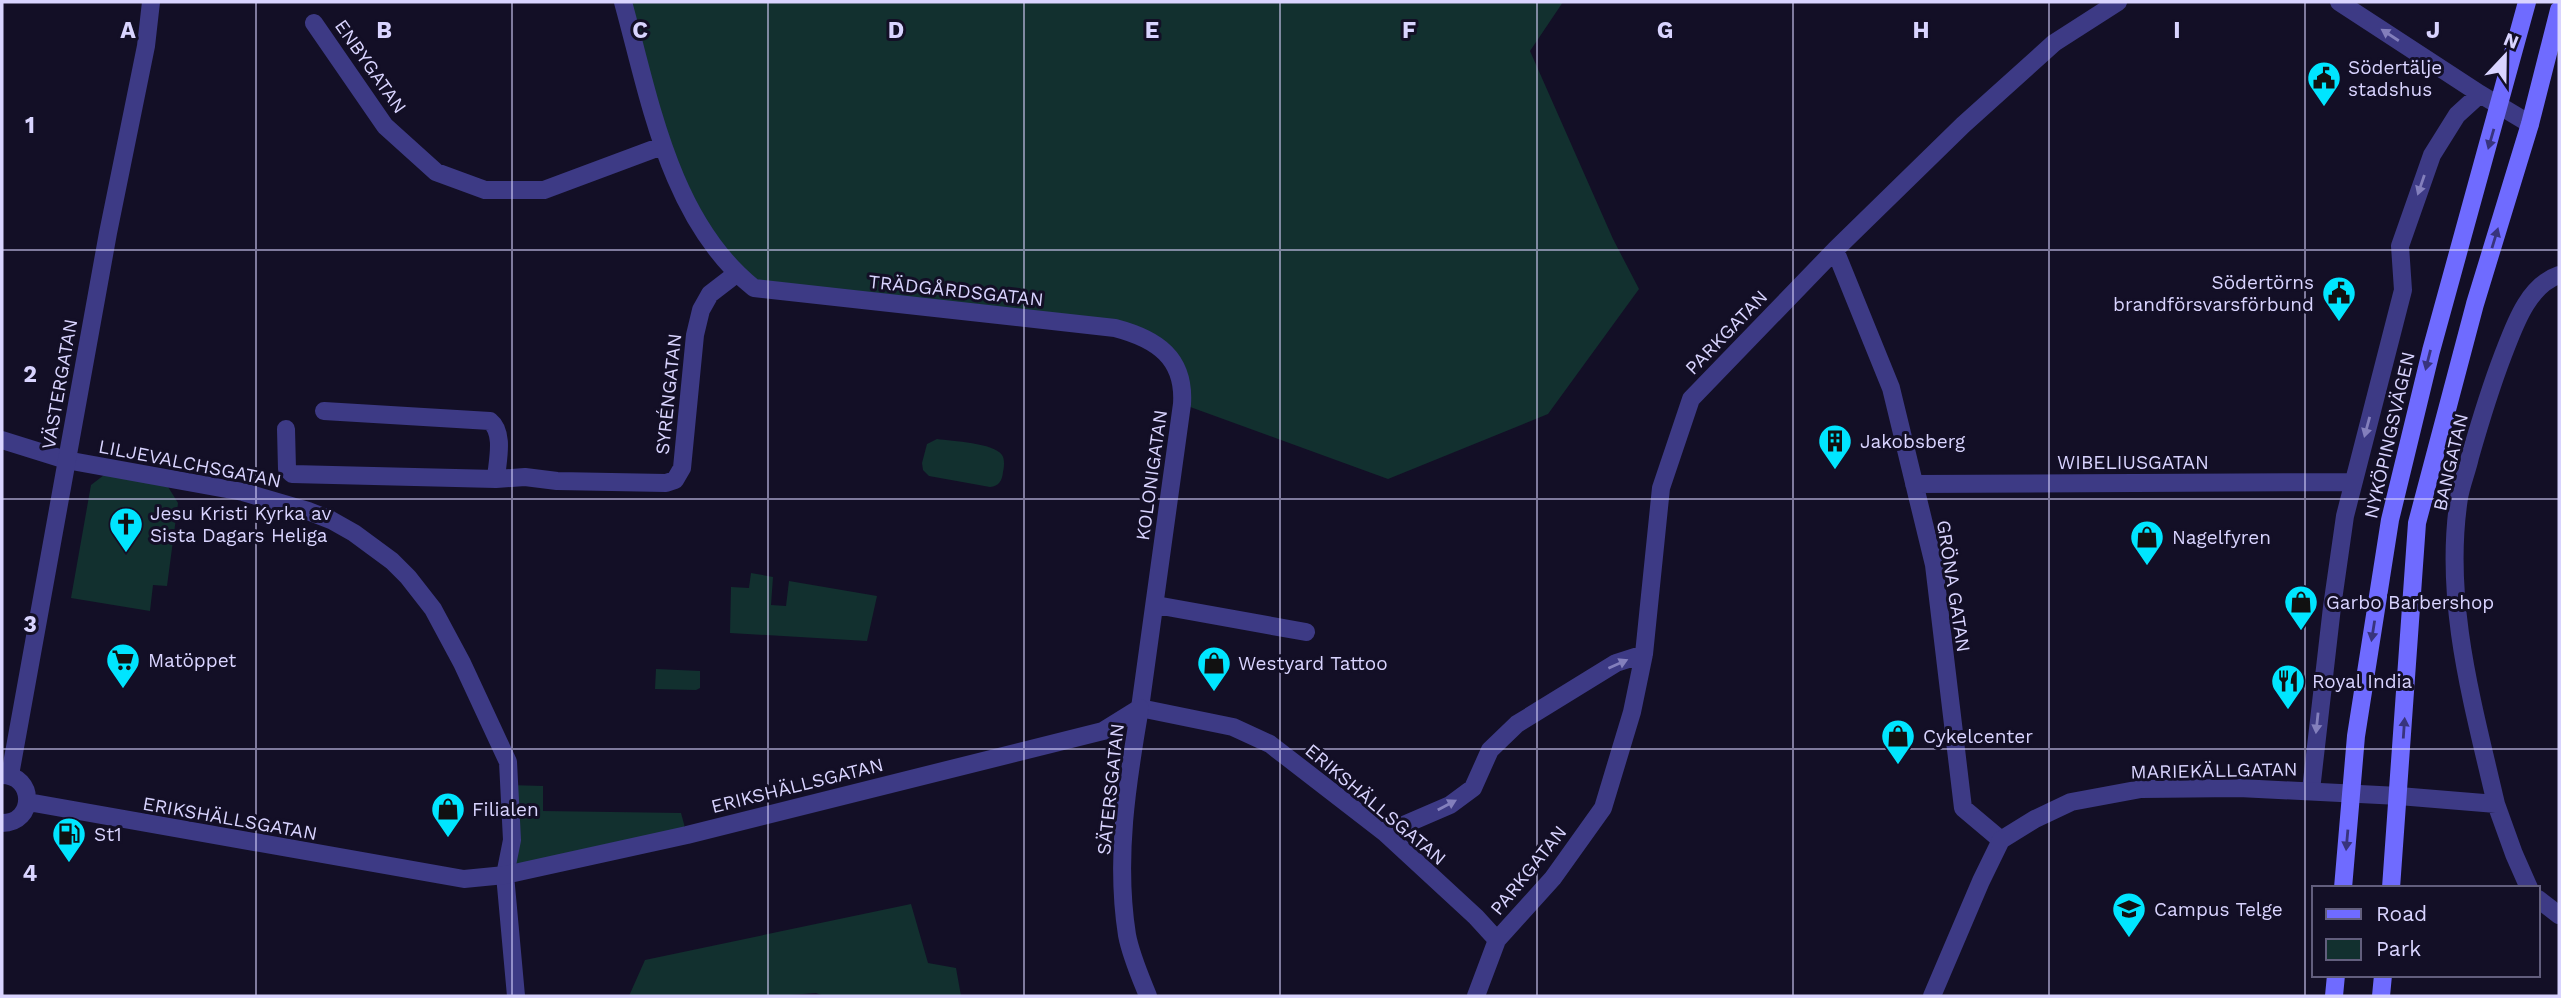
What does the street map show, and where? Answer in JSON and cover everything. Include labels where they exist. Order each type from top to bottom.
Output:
[{"type":"main road","name":"NYKÖPINGSVÄGEN","points":[[2343,886],[2356,736],[2390,520],[2431,351],[2527,2]]},
{"type":"main road","points":[[2391,886],[2417,523],[2475,304],[2530,124],[2559,10]]},
{"type":"main road","points":[[2334,996],[2336,977]]},
{"type":"main road","points":[[2381,996],[2383,977]]},
{"type":"street","name":"VÄSTERGATAN","points":[[28,802],[28,793],[21,781],[6,775],[146,46],[151,2]]},
{"type":"street","points":[[623,2],[662,146],[711,245],[736,274]]},
{"type":"street","name":"PARKGATAN","points":[[1476,996],[1497,940],[1553,878],[1603,808],[1632,712],[1644,654],[1661,488],[1691,399],[1835,250],[1963,125],[2054,43],[2118,2]]},
{"type":"street","points":[[2339,2],[2530,124]]},
{"type":"street","name":"ENBYGATAN","points":[[314,23],[386,126],[436,172],[485,191],[544,190],[662,146]]},
{"type":"street","name":"NYKÖPINGSVÄGEN","points":[[2311,790],[2332,607],[2352,482],[2403,290],[2400,246],[2432,155],[2457,115],[2480,94]]},
{"type":"street","name":"GRÖNA GATAN","points":[[1835,250],[1891,388],[1934,565],[1963,808],[2001,840]]},
{"type":"street","name":"TRÄDGÅRDSGATAN","points":[[736,274],[754,288],[1115,328],[1134,333],[1169,354]]},
{"type":"street","name":"SYRÉNGATAN","points":[[286,429],[287,469],[292,474],[496,480],[525,477],[642,484],[675,480],[682,468],[695,335],[701,310],[710,294],[736,274]]},
{"type":"street","name":"BANGATAN","points":[[2528,886],[2496,804],[2462,659],[2454,576],[2459,498],[2486,401],[2513,327],[2532,296],[2553,277],[2559,275]]},
{"type":"street","name":"KOLONIGATAN","points":[[1140,708],[1156,605],[1183,387],[1178,369],[1169,354]]},
{"type":"street","points":[[324,411],[490,421],[496,426],[499,436],[496,480]]},
{"type":"street","name":"LILJEVALCHSGATAN","points":[[2,440],[66,460],[243,492],[288,504],[331,520],[392,561],[433,609],[463,663],[508,762],[512,840],[505,875],[516,996]]},
{"type":"street","name":"WIBELIUSGATAN","points":[[1914,484],[2352,482]]},
{"type":"street","points":[[1156,605],[1306,632]]},
{"type":"street","points":[[1385,833],[1450,805],[1473,788],[1490,750],[1517,724],[1616,663],[1644,654]]},
{"type":"street","name":"ERIKSHÄLLSGATAN","points":[[28,802],[185,832],[464,879],[505,875],[687,835],[1103,731],[1140,708],[1233,727],[1270,744],[1385,833],[1476,917],[1497,940]]},
{"type":"street","name":"SÄTERSGATAN","points":[[1140,708],[1131,756],[1122,875],[1128,937],[1148,996]]},
{"type":"street","name":"MARIEKÄLLGATAN","points":[[2001,840],[2035,819],[2071,802],[2141,789],[2239,788],[2399,796]]},
{"type":"street","points":[[2399,796],[2496,804]]},
{"type":"street","points":[[2,823],[20,817],[28,802]]},
{"type":"street","points":[[1932,996],[2001,840]]},
{"type":"street","points":[[2540,901],[2559,915]]},
{"type":"green space","points":[[623,2],[1563,2],[1530,51],[1613,239],[1639,289],[1548,414],[1388,479],[1182,404],[1178,369],[1134,333],[754,288],[695,215]]},
{"type":"green space","points":[[937,439],[972,443],[998,451],[1004,461],[1000,482],[990,487],[929,476],[923,470],[922,463],[927,444]]},
{"type":"green space","points":[[108,472],[165,482],[178,503],[167,586],[153,585],[150,611],[71,598],[91,485]]},
{"type":"green space","points":[[751,573],[773,577],[771,605],[786,606],[789,581],[877,596],[867,641],[730,633],[731,587],[749,588]]},
{"type":"green space","points":[[656,669],[700,671],[700,688],[655,689]]},
{"type":"green space","points":[[509,785],[543,786],[543,811],[681,813],[687,835],[505,875]]},
{"type":"green space","points":[[911,904],[928,963],[956,968],[961,996],[824,996],[816,993],[779,996],[629,996],[645,960]]},
{"type":"place","name":"Södertälje stadshus","points":[[2324,108]]},
{"type":"place","name":"Södertörns brandförsvarsförbund","points":[[2339,323]]},
{"type":"place","name":"Jakobsberg","points":[[1835,471]]},
{"type":"place","name":"Jesu Kristi Kyrka av Sista Dagars Heliga","points":[[126,554]]},
{"type":"place","name":"Nagelfyren","points":[[2147,567]]},
{"type":"place","name":"Garbo Barbershop","points":[[2301,632]]},
{"type":"place","name":"Matöppet","points":[[123,690]]},
{"type":"place","name":"Westyard Tattoo","points":[[1214,693]]},
{"type":"place","name":"Royal India","points":[[2288,711]]},
{"type":"place","name":"Cykelcenter","points":[[1898,766]]},
{"type":"place","name":"Filialen","points":[[448,839]]},
{"type":"place","name":"St1","points":[[69,864]]},
{"type":"place","name":"Campus Telge","points":[[2129,939]]}]
